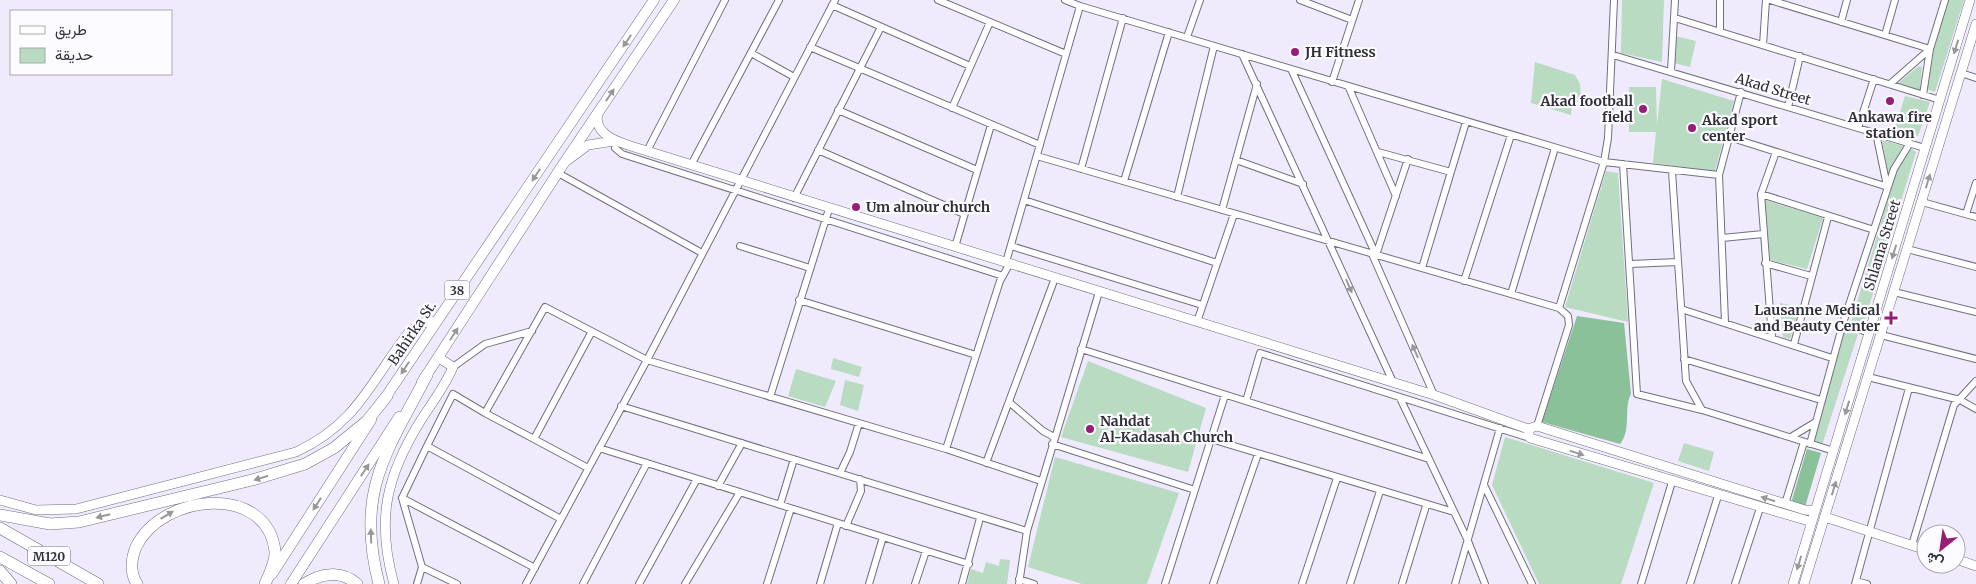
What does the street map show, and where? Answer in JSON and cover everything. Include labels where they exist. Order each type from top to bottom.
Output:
[{"type":"highway","points":[[379,584],[371,545],[372,492],[385,453],[427,375]]},
{"type":"highway","points":[[0,515],[50,524],[79,522],[252,480],[296,467],[334,448],[367,421],[387,396]]},
{"type":"highway","points":[[137,584],[133,578],[134,552],[150,526],[173,511],[209,503],[233,506],[251,512],[266,526],[275,552],[265,584]]},
{"type":"highway","name":"M120","points":[[0,528],[98,584]]},
{"type":"highway","points":[[0,557],[49,584]]},
{"type":"highway","points":[[0,571],[11,584]]},
{"type":"highway","points":[[304,584],[326,574],[344,577],[357,584]]},
{"type":"main road","name":"Bahirka St.","points":[[265,584],[436,321],[654,0]]},
{"type":"main road","name":"38","points":[[291,584],[560,170],[674,0]]},
{"type":"main road","name":"Shlama Street","points":[[1793,584],[1970,0]]},
{"type":"main road","name":"Shlama Street","points":[[1804,584],[1975,29]]},
{"type":"main road","points":[[599,111],[597,123],[601,131],[617,141],[691,166],[1533,427],[1805,510],[1816,511]]},
{"type":"main road","points":[[560,170],[588,145],[617,141]]},
{"type":"main road","points":[[1905,214],[1910,221],[1917,218]]},
{"type":"main road","points":[[1900,230],[1908,227],[1912,234]]},
{"type":"main road","points":[[0,500],[36,510],[76,509],[296,452],[320,440],[348,418],[409,332],[422,323],[436,321]]},
{"type":"main road","points":[[394,584],[386,547],[385,527],[390,482],[403,450],[453,368],[439,358]]},
{"type":"main road","points":[[1533,427],[1530,438],[1718,496],[1812,522]]},
{"type":"main road","points":[[1801,520],[1805,510]]},
{"type":"main road","points":[[1826,517],[1916,546]]},
{"type":"street","points":[[647,151],[725,0]]},
{"type":"street","points":[[691,166],[779,0]]},
{"type":"street","points":[[938,0],[1066,54]]},
{"type":"street","points":[[1065,0],[1292,71],[1604,162],[1718,175]]},
{"type":"street","points":[[1186,38],[1200,0]]},
{"type":"street","points":[[1302,0],[1352,20]]},
{"type":"street","points":[[1332,82],[1359,0]]},
{"type":"street","points":[[1559,308],[1604,162],[1608,138],[1614,0]]},
{"type":"street","points":[[1671,71],[1675,0]]},
{"type":"street","points":[[1720,0],[1720,32]]},
{"type":"street","points":[[1763,45],[1768,0],[1930,48]]},
{"type":"street","points":[[1841,22],[1848,0]]},
{"type":"street","points":[[1885,35],[1895,0]]},
{"type":"street","points":[[1923,95],[1930,48],[1945,0]]},
{"type":"street","points":[[526,584],[598,448],[648,360],[833,2],[881,27],[970,66]]},
{"type":"street","points":[[946,449],[1008,263],[1011,246],[1080,6]]},
{"type":"street","points":[[1081,169],[1123,18]]},
{"type":"street","points":[[1675,18],[1940,100]]},
{"type":"street","points":[[952,108],[990,22]]},
{"type":"street","points":[[794,198],[881,27]]},
{"type":"street","points":[[1124,181],[1169,32]]},
{"type":"street","points":[[1177,197],[1214,46]]},
{"type":"street","points":[[810,47],[1040,146]]},
{"type":"street","points":[[1890,84],[1930,48]]},
{"type":"street","points":[[751,53],[794,77]]},
{"type":"street","points":[[1242,54],[1304,184],[1392,382]]},
{"type":"street","name":"Akad Street","points":[[1613,55],[1925,148]]},
{"type":"street","points":[[1788,107],[1800,56]]},
{"type":"street","points":[[1292,71],[1434,395]]},
{"type":"street","points":[[1961,73],[1976,78]]},
{"type":"street","points":[[1858,128],[1874,79]]},
{"type":"street","points":[[1222,210],[1257,83]]},
{"type":"street","points":[[1349,88],[1396,196]]},
{"type":"street","points":[[1725,322],[1718,175],[1741,92]]},
{"type":"street","points":[[838,110],[977,170]]},
{"type":"street","points":[[1422,268],[1466,122]]},
{"type":"street","points":[[955,247],[991,125]]},
{"type":"street","points":[[1876,133],[1888,187]]},
{"type":"street","points":[[1464,281],[1511,135]]},
{"type":"street","points":[[1729,137],[1888,187]]},
{"type":"street","points":[[617,141],[615,148],[622,154],[1003,276]]},
{"type":"street","points":[[1785,504],[1814,423],[1843,323],[1894,169],[1910,143]]},
{"type":"street","points":[[1510,294],[1555,148]]},
{"type":"street","points":[[818,150],[964,214]]},
{"type":"street","points":[[1378,152],[1451,172]]},
{"type":"street","points":[[1772,336],[1760,194],[1776,152]]},
{"type":"street","points":[[1037,156],[1559,308],[1568,316],[1569,325],[1533,427]]},
{"type":"street","points":[[1236,160],[1304,184]]},
{"type":"street","points":[[1374,255],[1408,160]]},
{"type":"street","points":[[1623,164],[1638,394],[1702,410],[1834,451]]},
{"type":"street","points":[[560,170],[702,253]]},
{"type":"street","points":[[1672,171],[1686,381],[1702,410]]},
{"type":"street","points":[[1966,214],[1976,183]]},
{"type":"street","points":[[1760,194],[1874,230]]},
{"type":"street","points":[[1024,200],[1217,263]]},
{"type":"street","points":[[1922,202],[1976,216]]},
{"type":"street","points":[[770,397],[829,209]]},
{"type":"street","points":[[1197,322],[1234,214]]},
{"type":"street","points":[[1794,344],[1828,217]]},
{"type":"street","points":[[1722,238],[1763,234]]},
{"type":"street","points":[[740,246],[810,268]]},
{"type":"street","points":[[1011,246],[1202,305]]},
{"type":"street","points":[[1907,249],[1976,266]]},
{"type":"street","points":[[1630,264],[1678,262]]},
{"type":"street","points":[[1765,263],[1811,276]]},
{"type":"street","points":[[986,463],[1055,278]]},
{"type":"street","points":[[1034,584],[1019,582],[1027,531],[1099,292]]},
{"type":"street","points":[[1894,292],[1976,312]]},
{"type":"street","points":[[799,300],[976,355]]},
{"type":"street","points":[[485,413],[546,308],[648,360],[946,449],[1041,481]]},
{"type":"street","points":[[1681,309],[1772,336],[1832,358]]},
{"type":"street","points":[[1843,323],[1869,333]]},
{"type":"street","points":[[453,368],[485,344],[532,330]]},
{"type":"street","points":[[534,439],[590,332]]},
{"type":"street","points":[[1881,334],[1976,359]]},
{"type":"street","points":[[1081,349],[1429,459]]},
{"type":"street","points":[[1246,401],[1260,353],[1530,438]]},
{"type":"street","points":[[1684,358],[1820,400]]},
{"type":"street","points":[[1868,377],[1960,400],[1976,409]]},
{"type":"street","points":[[1912,545],[1954,405],[1976,381]]},
{"type":"street","points":[[1867,584],[1856,582],[1909,388]]},
{"type":"street","points":[[417,584],[422,567],[402,498],[453,394],[588,468]]},
{"type":"street","points":[[1165,584],[1225,395]]},
{"type":"street","points":[[1400,398],[1468,541],[1485,584]]},
{"type":"street","points":[[1009,402],[1042,431],[1054,437]]},
{"type":"street","points":[[621,406],[1027,531]]},
{"type":"street","points":[[840,473],[850,452],[859,423]]},
{"type":"street","points":[[1791,437],[1814,423]]},
{"type":"street","points":[[1455,584],[1500,428]]},
{"type":"street","points":[[1211,439],[1426,506],[1454,512]]},
{"type":"street","points":[[718,486],[742,443]]},
{"type":"street","points":[[1052,444],[1195,490]]},
{"type":"street","points":[[427,446],[561,519]]},
{"type":"street","points":[[598,448],[969,564]]},
{"type":"street","points":[[1213,584],[1258,454]]},
{"type":"street","points":[[780,505],[794,458]]},
{"type":"street","points":[[583,584],[647,463]]},
{"type":"street","points":[[1302,584],[1337,478]]},
{"type":"street","points":[[639,584],[697,479]]},
{"type":"street","points":[[846,526],[861,491],[860,479]]},
{"type":"street","points":[[1641,584],[1672,482]]},
{"type":"street","points":[[1484,485],[1532,584]]},
{"type":"street","points":[[685,584],[740,492]]},
{"type":"street","points":[[1350,584],[1380,492]]},
{"type":"street","points":[[1690,584],[1718,496]]},
{"type":"street","points":[[402,498],[535,568]]},
{"type":"street","points":[[1402,584],[1426,506]]},
{"type":"street","points":[[767,584],[791,508]]},
{"type":"street","points":[[1735,584],[1760,508]]},
{"type":"street","points":[[962,584],[980,518]]},
{"type":"street","points":[[820,584],[838,523]]},
{"type":"street","points":[[868,584],[883,537]]},
{"type":"street","points":[[916,584],[926,551]]},
{"type":"street","points":[[422,567],[457,584]]},
{"type":"green space","points":[[1622,0],[1664,0],[1662,62],[1621,53]]},
{"type":"green space","points":[[1948,0],[1964,0],[1935,92],[1926,89],[1934,49]]},
{"type":"green space","points":[[1675,36],[1696,41],[1690,67],[1674,63]]},
{"type":"green space","points":[[1535,62],[1575,75],[1580,84],[1581,99],[1572,106],[1571,115],[1531,103]]},
{"type":"green space","points":[[1919,66],[1922,67],[1920,90],[1897,84]]},
{"type":"green space","name":"Akad sport center","points":[[1662,79],[1734,101],[1715,171],[1653,163],[1656,132],[1629,132],[1629,87],[1656,87],[1657,125]]},
{"type":"green space","points":[[1905,96],[1930,102],[1918,136],[1895,128]]},
{"type":"green space","points":[[1882,140],[1903,146],[1888,173]]},
{"type":"green space","points":[[1910,148],[1916,152],[1863,326],[1851,322],[1896,173]]},
{"type":"green space","points":[[1606,171],[1618,173],[1628,322],[1565,307]]},
{"type":"green space","points":[[1765,200],[1823,218],[1807,269],[1770,260]]},
{"type":"green space","points":[[1780,303],[1800,307],[1790,339],[1783,337]]},
{"type":"green space","points":[[1577,316],[1624,323],[1631,394],[1626,432],[1620,444],[1542,422]]},
{"type":"green space","points":[[1844,330],[1858,334],[1822,445],[1813,441]]},
{"type":"green space","points":[[833,358],[862,367],[859,377],[831,369]]},
{"type":"green space","points":[[1088,361],[1206,408],[1188,472],[1061,437]]},
{"type":"green space","points":[[796,369],[836,381],[825,407],[788,396]]},
{"type":"green space","points":[[845,380],[864,385],[858,411],[840,405]]},
{"type":"green space","points":[[1505,437],[1654,483],[1621,584],[1539,584],[1492,485]]},
{"type":"green space","points":[[1684,443],[1714,452],[1709,471],[1678,461]]},
{"type":"green space","points":[[1807,449],[1821,453],[1805,507],[1791,503]]},
{"type":"green space","points":[[1055,457],[1179,493],[1147,584],[1082,584],[1028,567]]},
{"type":"green space","points":[[1000,559],[1010,560],[1007,584],[967,584],[971,569],[983,573],[986,562],[999,566]]},
{"type":"place","name":"JH Fitness","points":[[1295,52]]},
{"type":"place","name":"Ankawa fire station","points":[[1890,101]]},
{"type":"place","name":"Akad football field","points":[[1643,109]]},
{"type":"place","name":"Akad sport center","points":[[1692,128]]},
{"type":"place","name":"Um alnour church","points":[[856,207]]},
{"type":"place","name":"Lausanne Medical and Beauty Center","points":[[1891,318]]},
{"type":"place","name":"Nahdat Al-Kadasah Church","points":[[1090,429]]}]
